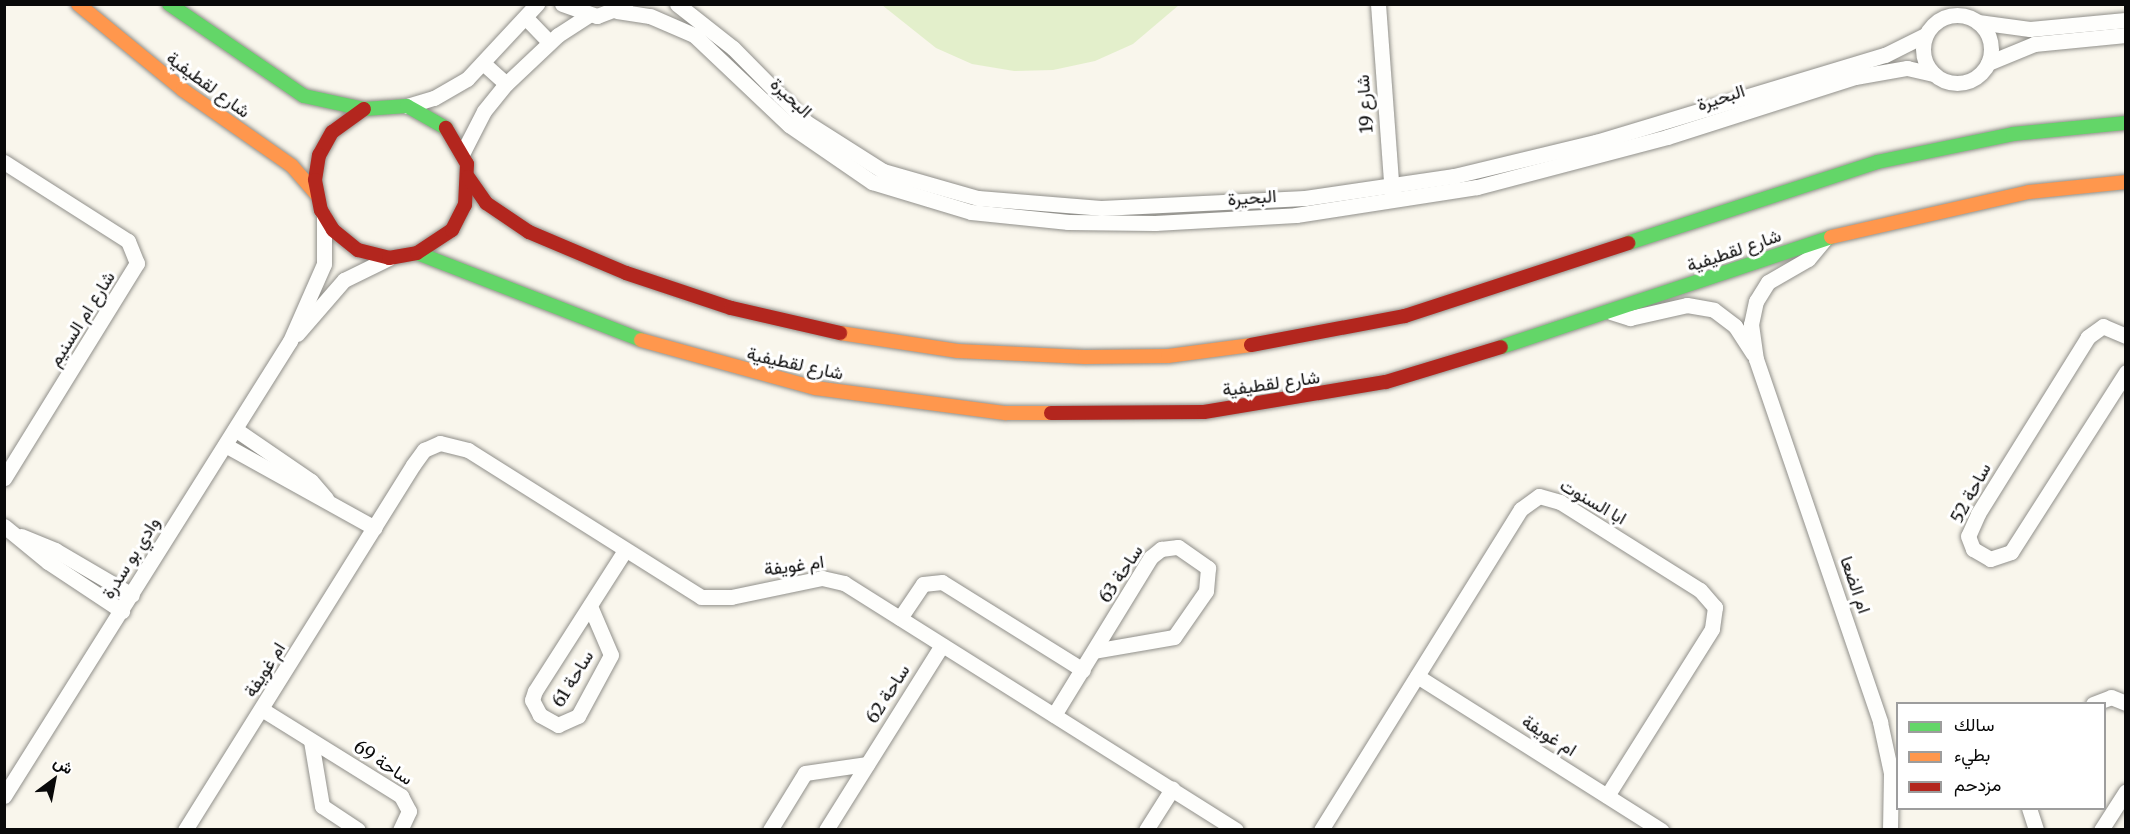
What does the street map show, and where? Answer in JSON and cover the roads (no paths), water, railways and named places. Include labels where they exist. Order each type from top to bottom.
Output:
[{"type":"street","name":"شارع لقطيفية","points":[[78,4],[155,69],[292,166],[316,194]]},
{"type":"street","points":[[169,4],[282,85],[328,104],[364,109],[407,106],[455,89],[527,19],[537,4]]},
{"type":"street","points":[[463,152],[484,111],[506,84],[549,42],[587,16],[562,4]]},
{"type":"street","name":"البحيرة","points":[[677,4],[733,48],[797,123]]},
{"type":"street","name":"شارع 19","points":[[1378,4],[1392,194]]},
{"type":"street","points":[[1938,4],[1923,56],[1934,74],[1964,82],[1988,63],[2034,44],[2126,34]]},
{"type":"street","name":"البحيرة","points":[[587,16],[621,8],[650,16],[694,35],[797,123],[883,171],[1010,210],[1144,215],[1305,198],[1392,194],[1553,161],[1707,123],[1838,75],[1894,51],[1929,29]]},
{"type":"street","points":[[1929,29],[1953,15],[1969,14],[2030,29],[2126,20]]},
{"type":"street","points":[[1969,14],[1990,41],[1988,63]]},
{"type":"street","points":[[527,19],[549,42]]},
{"type":"street","points":[[483,63],[506,84]]},
{"type":"street","name":"البحيرة","points":[[1553,161],[1701,108],[1838,75],[1907,68],[1934,74]]},
{"type":"street","points":[[364,109],[341,123],[325,143],[316,167],[316,194],[324,217],[345,241],[389,258],[417,253],[452,230],[465,205],[468,177],[463,152],[435,118],[407,106]]},
{"type":"street","points":[[1701,108],[1707,123]]},
{"type":"street","points":[[468,177],[486,203],[529,232],[626,273],[731,308],[851,336],[958,351],[1085,357],[1168,356],[1305,338],[1405,316],[1877,162],[2013,134],[2126,123]]},
{"type":"street","name":"شارع ام السنيم","points":[[4,162],[128,241],[137,263],[4,478]]},
{"type":"street","name":"شارع لقطيفية","points":[[417,253],[616,332],[754,374],[871,398],[1006,413],[1204,412],[1300,399],[1446,366],[1824,240],[1979,200],[2126,182]]},
{"type":"street","name":"وادي بو سدرة","points":[[291,341],[324,264],[324,217]]},
{"type":"street","name":"ام الضعا","points":[[1824,240],[1808,259],[1775,275],[1758,296],[1751,324],[1756,359],[1880,722],[1891,773],[1890,830]]},
{"type":"street","name":"وادي بو سدرة","points":[[4,796],[291,341],[344,280],[389,258]]},
{"type":"street","name":"ام الضعا","points":[[1611,312],[1630,318],[1687,305],[1714,310],[1735,326],[1756,359]]},
{"type":"street","name":"ساحة 52","points":[[2126,336],[2103,326],[2088,337],[1978,514],[1968,536],[1973,549],[1990,559],[2011,552],[2126,372]]},
{"type":"street","points":[[235,429],[311,481],[328,500]]},
{"type":"street","name":"ام غويفة","points":[[185,830],[263,710],[424,450],[448,444],[468,450],[624,552],[701,597],[716,599],[832,579],[900,618],[1236,830]]},
{"type":"street","points":[[225,445],[302,492],[328,500],[375,528]]},
{"type":"street","name":"ابا السنوت","points":[[1321,830],[1521,509],[1539,496],[1560,502],[1700,590],[1715,607],[1714,623],[1607,796]]},
{"type":"street","points":[[4,526],[21,536],[55,550],[132,595]]},
{"type":"street","points":[[21,536],[48,562],[122,611]]},
{"type":"street","name":"ساحة 63","points":[[1054,715],[1094,651],[1161,549],[1184,549],[1208,568],[1206,591],[1174,637],[1094,651]]},
{"type":"street","name":"ساحة 61","points":[[590,606],[610,648],[608,665],[578,716],[569,723],[550,722],[535,710],[532,700],[590,606],[624,552]]},
{"type":"street","points":[[900,618],[923,585],[942,582],[1083,670]]},
{"type":"street","name":"ساحة 62","points":[[826,830],[942,645]]},
{"type":"street","name":"ام غويفة","points":[[1416,676],[1661,830]]},
{"type":"street","points":[[2098,702],[2111,697],[2126,703]]},
{"type":"street","name":"ساحة 69","points":[[263,710],[408,803],[408,817],[400,830]]},
{"type":"street","points":[[311,741],[318,798],[329,812],[358,830]]},
{"type":"street","points":[[770,830],[805,773],[867,764]]},
{"type":"street","points":[[1146,830],[1172,789]]},
{"type":"street","points":[[2102,830],[2119,816],[2126,791]]},
{"type":"street","points":[[2030,810],[2036,830]]}]
